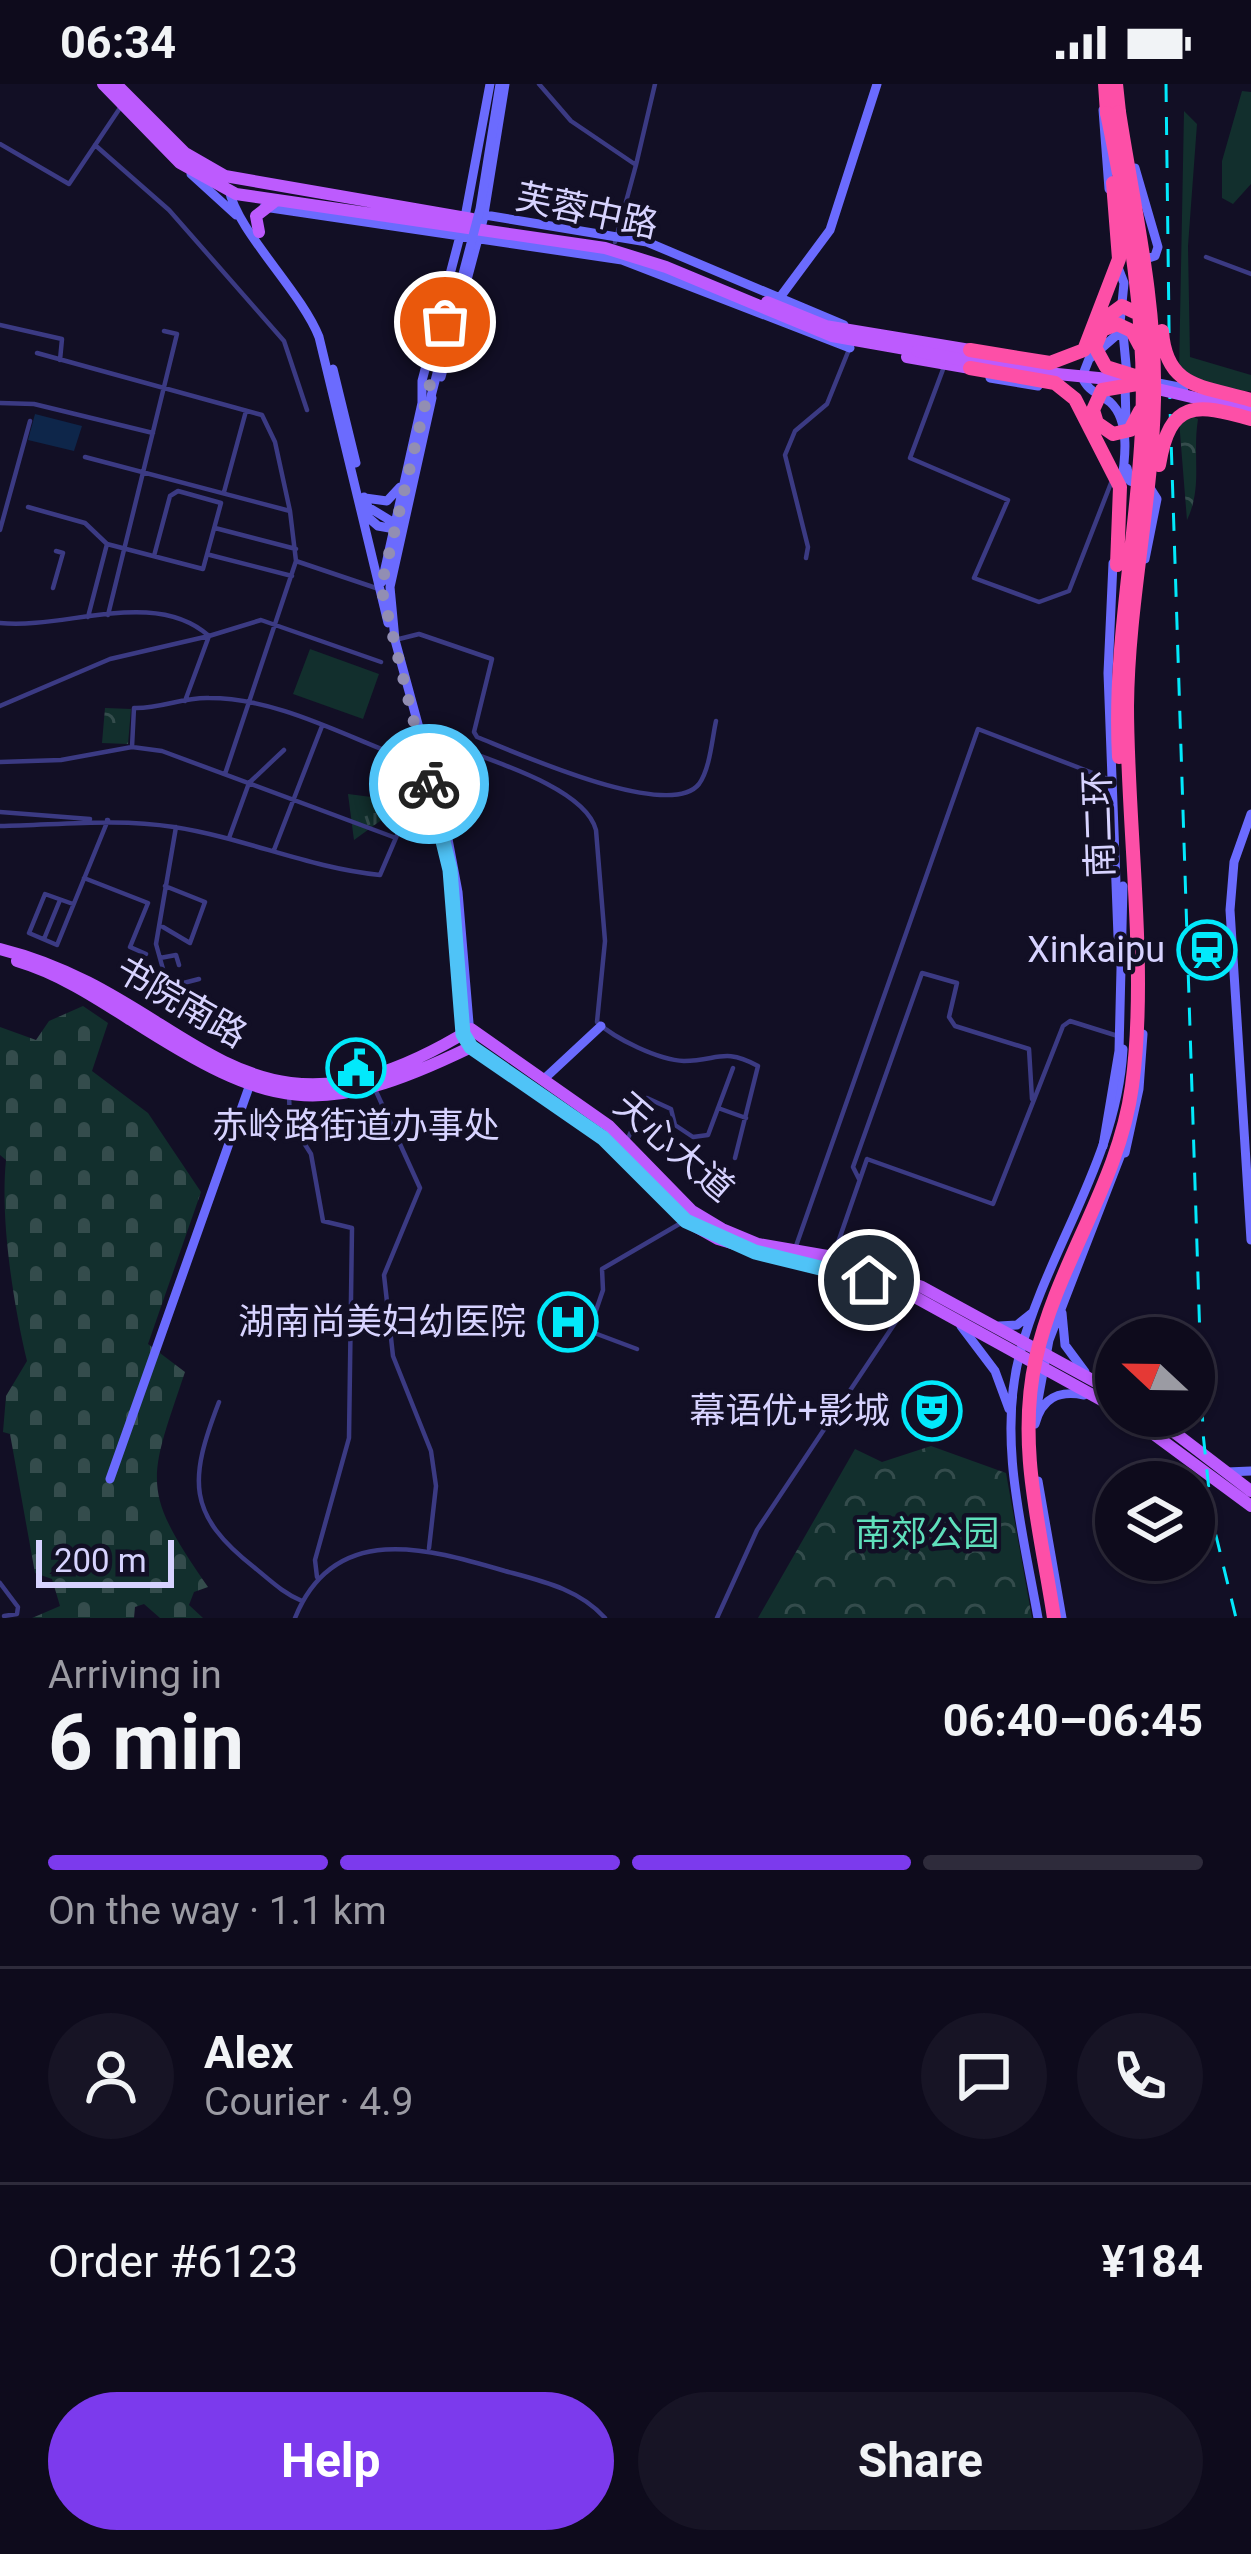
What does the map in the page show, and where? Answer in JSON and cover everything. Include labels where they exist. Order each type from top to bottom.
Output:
[{"type":"highway","name":"南二环","points":[[1050,1618],[1029,1470],[1029,1399],[1046,1324],[1111,1170],[1129,1108],[1136,1031],[1117,691],[1148,333],[1111,87]]},
{"type":"highway","name":"南二环","points":[[1113,115],[1149,275],[1153,428],[1127,703],[1127,887]]},
{"type":"highway","points":[[1092,334],[1120,245],[1113,115]]},
{"type":"highway","points":[[1130,178],[1150,242],[1167,362],[1187,381],[1251,408]]},
{"type":"highway","points":[[970,350],[1064,362],[1079,355],[1108,311],[1129,306],[1149,322],[1148,333]]},
{"type":"highway","points":[[1130,380],[1101,363],[1096,353],[1098,335],[1111,325],[1128,328],[1143,358]]},
{"type":"highway","points":[[970,368],[1063,387],[1114,468],[1121,497],[1117,691]]},
{"type":"highway","points":[[1130,380],[1102,390],[1093,403],[1094,417],[1107,432],[1121,434],[1134,425],[1143,400]]},
{"type":"highway","points":[[1135,582],[1164,436],[1172,422],[1205,407],[1251,408]]},
{"type":"highway","points":[[1093,432],[1125,456],[1143,448],[1153,428]]},
{"type":"main road","name":"芙蓉中路","points":[[103,84],[180,163],[269,204],[616,238],[777,302],[851,345]]},
{"type":"main road","name":"芙蓉中路","points":[[116,84],[169,137],[232,185],[464,223]]},
{"type":"main road","points":[[426,404],[422,381],[497,84]]},
{"type":"main road","points":[[471,1047],[466,1031],[458,892],[395,640],[390,587],[403,483],[482,225],[497,84]]},
{"type":"main road","points":[[379,587],[474,208],[497,84]]},
{"type":"main road","points":[[877,84],[830,230],[777,302],[844,325],[951,344],[1051,358],[1114,356],[1130,380]]},
{"type":"main road","points":[[1097,1163],[1116,1106],[1123,1038],[1108,673],[1123,424],[1082,377],[1096,354],[1119,333],[1124,283],[1116,262],[1113,115]]},
{"type":"main road","points":[[1113,115],[1158,247],[1155,256],[1134,264],[1129,273],[1128,476],[1153,491],[1157,505],[1136,620],[1139,1046],[1119,1170]]},
{"type":"main road","points":[[169,137],[213,164],[259,181],[464,223]]},
{"type":"main road","points":[[180,163],[245,222],[310,315],[320,337],[423,749]]},
{"type":"main road","points":[[232,185],[325,336],[364,498],[376,514],[397,526]]},
{"type":"main road","points":[[232,185],[245,222]]},
{"type":"main road","points":[[259,232],[256,216],[269,204]]},
{"type":"main road","name":"芙蓉中路","points":[[482,225],[636,256],[828,331],[1130,380],[1251,408]]},
{"type":"main road","points":[[482,225],[639,264],[788,328],[970,368]]},
{"type":"main road","points":[[828,331],[844,325]]},
{"type":"main road","points":[[951,344],[970,350]]},
{"type":"main road","points":[[851,345],[917,348]]},
{"type":"main road","points":[[1051,358],[1060,368],[1058,382],[1051,387]]},
{"type":"main road","points":[[944,364],[983,377],[1071,386],[1097,394],[1130,380],[1251,408]]},
{"type":"main road","points":[[1071,386],[1069,398],[1113,483],[1117,513]]},
{"type":"main road","points":[[1218,397],[1234,419],[1251,408]]},
{"type":"main road","points":[[364,498],[387,502],[403,483]]},
{"type":"main road","points":[[363,513],[397,526]]},
{"type":"main road","points":[[1251,814],[1234,862],[1230,910],[1251,1240]]},
{"type":"main road","points":[[1251,823],[1238,864],[1235,912],[1251,1178]]},
{"type":"main road","points":[[1050,1618],[1035,1424],[1043,1362],[1065,1296],[1125,1153],[1143,1048],[1127,887]]},
{"type":"main road","points":[[1050,1618],[1016,1490],[1011,1418],[1021,1350],[1103,1145],[1119,1052],[1127,887]]},
{"type":"main road","name":"书院南路","points":[[0,953],[68,971],[218,1063],[274,1081],[326,1085],[388,1069],[466,1031]]},
{"type":"main road","name":"书院南路","points":[[0,953],[63,980],[212,1072],[249,1087],[289,1095],[326,1097],[374,1086],[471,1047]]},
{"type":"main road","points":[[544,1079],[601,1027]]},
{"type":"main road","name":"天心大道","points":[[466,1031],[544,1079],[625,1143],[692,1211],[758,1244],[833,1257],[922,1287],[981,1320],[1021,1350]]},
{"type":"main road","name":"天心大道","points":[[471,1047],[603,1138],[686,1221],[755,1252],[836,1270],[913,1296],[1095,1387]]},
{"type":"main road","points":[[110,1479],[249,1087]]},
{"type":"main road","points":[[1065,1296],[1065,1345],[1095,1382]]},
{"type":"main road","points":[[981,1320],[1017,1324],[1036,1309]]},
{"type":"main road","points":[[953,1318],[994,1371],[1011,1418]]},
{"type":"main road","points":[[1035,1424],[1043,1404],[1055,1395],[1095,1393]]},
{"type":"main road","points":[[1158,1437],[1251,1506]]},
{"type":"main road","points":[[1181,1437],[1251,1491]]},
{"type":"main road","points":[[1226,1472],[1251,1471]]},
{"type":"street","points":[[539,84],[571,121],[636,166]]},
{"type":"street","points":[[616,238],[655,84]]},
{"type":"street","points":[[0,144],[69,184],[123,104]]},
{"type":"street","points":[[95,145],[169,209],[284,340],[307,410]]},
{"type":"street","points":[[1206,256],[1251,274]]},
{"type":"street","points":[[0,325],[62,339],[60,360]]},
{"type":"street","points":[[108,615],[177,334],[164,331]]},
{"type":"street","points":[[806,558],[803,525],[785,455],[795,431],[827,404],[851,345]]},
{"type":"street","points":[[37,353],[262,415],[275,442],[296,561],[225,774]]},
{"type":"street","points":[[944,364],[910,458],[1007,500],[974,578],[1039,602],[1069,591],[1106,485],[1113,483]]},
{"type":"street","points":[[0,403],[34,404],[154,433]]},
{"type":"street","points":[[223,494],[246,411]]},
{"type":"street","points":[[0,530],[30,421]]},
{"type":"street","points":[[86,457],[290,511]]},
{"type":"street","points":[[28,507],[85,523],[107,544],[203,569],[221,503],[178,491],[170,496],[154,556]]},
{"type":"street","points":[[0,494],[9,500]]},
{"type":"street","points":[[214,528],[296,550]]},
{"type":"street","points":[[88,617],[107,544]]},
{"type":"street","points":[[53,588],[63,553],[56,551]]},
{"type":"street","points":[[207,555],[292,576]]},
{"type":"street","points":[[296,561],[379,587]]},
{"type":"street","points":[[0,623],[65,623],[148,613],[195,623],[209,636]]},
{"type":"street","points":[[0,706],[110,659],[261,620],[381,662]]},
{"type":"street","points":[[395,640],[419,634],[492,659],[476,721],[477,737],[623,790],[675,794],[698,786],[716,721]]},
{"type":"street","points":[[185,701],[209,636]]},
{"type":"street","points":[[132,747],[134,707],[206,697],[250,702],[399,756],[440,741],[569,795],[591,813],[605,941],[601,1027],[682,1061],[722,1052],[754,1063],[760,1070],[734,1157]]},
{"type":"street","points":[[274,852],[322,726]]},
{"type":"street","points":[[794,1251],[978,729],[1112,780]]},
{"type":"street","points":[[0,762],[61,760],[132,747],[162,751],[396,838]]},
{"type":"street","points":[[229,838],[250,783],[284,750]]},
{"type":"street","points":[[0,812],[28,818],[176,827],[334,870],[380,875],[410,805],[399,756]]},
{"type":"street","points":[[0,826],[108,820]]},
{"type":"street","points":[[73,904],[45,893],[29,933],[57,945],[108,820]]},
{"type":"street","points":[[176,827],[163,927],[156,944],[168,987],[199,979]]},
{"type":"street","points":[[84,878],[148,903],[130,947],[146,954]]},
{"type":"street","points":[[163,927],[190,943],[205,902],[165,886]]},
{"type":"street","points":[[44,939],[60,899]]},
{"type":"street","points":[[160,958],[176,955],[178,965]]},
{"type":"street","points":[[860,1180],[853,1167],[922,973],[957,983],[949,1017],[955,1025],[1029,1049],[1032,1104]]},
{"type":"street","points":[[833,1257],[867,1159],[993,1204],[1063,1026],[1070,1021],[1123,1038]]},
{"type":"street","points":[[625,1143],[647,1098],[670,1109],[675,1124],[693,1137],[708,1135],[733,1068]]},
{"type":"street","points":[[374,1086],[420,1188],[384,1275],[393,1356],[430,1451],[436,1486],[429,1548]]},
{"type":"street","points":[[289,1095],[290,1121],[311,1154],[323,1221],[352,1228],[349,1438],[315,1560],[317,1577]]},
{"type":"street","points":[[718,1108],[746,1118]]},
{"type":"street","points":[[638,1349],[589,1330],[603,1290],[602,1269],[686,1221]]},
{"type":"street","points":[[717,1618],[757,1530],[913,1296]]},
{"type":"street","points":[[219,1402],[199,1459],[199,1502],[220,1540],[302,1601]]},
{"type":"street","points":[[295,1618],[317,1577],[377,1550],[429,1548],[569,1591],[605,1618]]},
{"type":"street","points":[[0,1582],[18,1607],[16,1614],[3,1614]]},
{"type":"green space","points":[[1242,91],[1251,92],[1251,184],[1233,204],[1222,198],[1222,161]]},
{"type":"green space","points":[[1184,111],[1197,124],[1188,246],[1190,357],[1251,375],[1251,391],[1228,391],[1179,372]]},
{"type":"green space","points":[[1188,414],[1198,419],[1195,495],[1187,520],[1179,420]]},
{"type":"green space","points":[[310,649],[379,674],[363,719],[293,694]]},
{"type":"green space","points":[[105,708],[131,709],[128,744],[102,743]]},
{"type":"green space","points":[[348,794],[394,800],[398,808],[354,840]]},
{"type":"green space","points":[[83,1006],[108,1023],[92,1071],[148,1113],[201,1192],[148,1344],[185,1372],[163,1438],[157,1484],[171,1528],[208,1587],[194,1592],[189,1605],[203,1618],[160,1618],[144,1604],[135,1607],[134,1618],[32,1618],[60,1606],[52,1579],[35,1573],[10,1434],[3,1432],[6,1396],[27,1361],[6,1234],[6,1160],[0,1155],[0,1027],[36,1040],[49,1021]]},
{"type":"green space","name":"南郊公园","points":[[931,1446],[1006,1473],[1032,1618],[758,1618],[855,1449],[882,1462]]},
{"type":"water","points":[[35,414],[82,426],[74,451],[28,440]]},
{"type":"railway","points":[[1166,84],[1170,407],[1203,1433],[1212,1519],[1236,1618]]},
{"type":"way so far","points":[[429,784],[381,587],[445,322]]},
{"type":"place","name":"Xinkaipu","points":[[1207,950]]},
{"type":"place","name":"赤岭路街道办事处","points":[[356,1068]]},
{"type":"place","name":"湖南尚美妇幼医院","points":[[568,1322]]},
{"type":"place","name":"幕语优+影城","points":[[932,1411]]},
{"type":"route","points":[[429,784],[450,870],[463,1034],[471,1047],[489,1055],[603,1138],[686,1221],[755,1252],[869,1280]]}]
